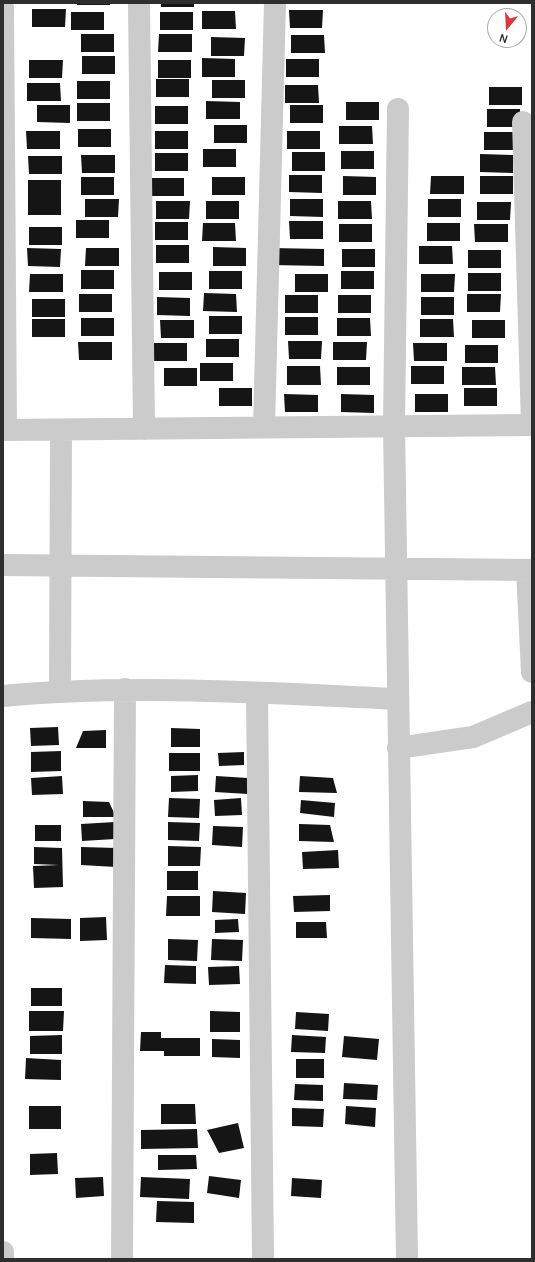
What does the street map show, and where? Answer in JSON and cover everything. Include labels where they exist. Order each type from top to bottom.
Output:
[{"type":"street","points":[[139,3],[144,429]]},
{"type":"street","points":[[264,427],[275,3]]},
{"type":"street","points":[[3,7],[5,430],[532,426],[523,122]]},
{"type":"street","points":[[398,109],[394,426],[406,1259]]},
{"type":"street","points":[[60,691],[61,430]]},
{"type":"street","points":[[3,565],[530,570],[532,672]]},
{"type":"street","points":[[3,696],[60,691],[125,689],[398,699]]},
{"type":"street","points":[[122,1259],[125,689]]},
{"type":"street","points":[[257,693],[263,1259]]},
{"type":"street","points":[[398,748],[473,737],[532,712]]},
{"type":"street","points":[[3,1252],[3,1259]]},
{"type":"building","points":[[77,3],[110,3],[110,5],[77,5]]},
{"type":"building","points":[[161,3],[194,3],[194,7],[161,7]]},
{"type":"building","points":[[32,9],[66,9],[65,27],[32,27]]},
{"type":"building","points":[[289,10],[323,10],[322,28],[290,28]]},
{"type":"building","points":[[202,11],[235,11],[236,29],[202,29]]},
{"type":"building","points":[[71,12],[104,12],[104,30],[71,30]]},
{"type":"building","points":[[160,12],[193,12],[193,30],[160,30]]},
{"type":"building","points":[[81,34],[114,34],[114,52],[81,52]]},
{"type":"building","points":[[159,34],[192,34],[192,52],[158,52]]},
{"type":"building","points":[[291,35],[324,35],[325,53],[291,53]]},
{"type":"building","points":[[211,37],[245,38],[244,56],[211,56]]},
{"type":"building","points":[[82,56],[115,56],[115,74],[82,74]]},
{"type":"building","points":[[202,58],[235,59],[235,77],[202,77]]},
{"type":"building","points":[[286,59],[319,59],[319,77],[286,77]]},
{"type":"building","points":[[29,60],[63,60],[62,78],[29,78]]},
{"type":"building","points":[[158,60],[191,60],[191,78],[158,78]]},
{"type":"building","points":[[156,79],[189,79],[189,97],[156,97]]},
{"type":"building","points":[[212,80],[245,80],[245,98],[212,98]]},
{"type":"building","points":[[77,81],[110,81],[110,99],[77,99]]},
{"type":"building","points":[[27,83],[60,83],[61,101],[27,101]]},
{"type":"building","points":[[285,85],[318,85],[319,103],[285,103]]},
{"type":"building","points":[[489,87],[522,87],[522,105],[489,105]]},
{"type":"building","points":[[206,101],[240,102],[240,119],[206,119]]},
{"type":"building","points":[[346,102],[379,102],[379,120],[346,120]]},
{"type":"building","points":[[77,103],[110,103],[110,121],[77,121]]},
{"type":"building","points":[[37,105],[70,105],[70,123],[37,122]]},
{"type":"building","points":[[290,105],[323,105],[323,123],[290,123]]},
{"type":"building","points":[[155,106],[188,106],[188,124],[155,124]]},
{"type":"building","points":[[487,109],[520,109],[520,127],[487,127]]},
{"type":"building","points":[[214,125],[247,125],[247,143],[214,143]]},
{"type":"building","points":[[339,126],[372,126],[373,144],[339,144]]},
{"type":"building","points":[[78,129],[111,129],[111,147],[78,147]]},
{"type":"building","points":[[26,131],[60,131],[60,149],[27,149]]},
{"type":"building","points":[[155,131],[188,131],[188,149],[155,149]]},
{"type":"building","points":[[287,131],[320,131],[320,149],[287,149]]},
{"type":"building","points":[[484,132],[518,132],[517,150],[484,150]]},
{"type":"building","points":[[203,149],[236,149],[236,167],[203,167]]},
{"type":"building","points":[[341,151],[374,151],[374,169],[341,169]]},
{"type":"building","points":[[292,152],[325,152],[325,171],[292,171]]},
{"type":"building","points":[[155,153],[188,153],[188,171],[155,171]]},
{"type":"building","points":[[480,154],[513,155],[513,173],[480,172]]},
{"type":"building","points":[[81,155],[115,155],[115,173],[82,173]]},
{"type":"building","points":[[28,156],[62,156],[62,174],[29,174]]},
{"type":"building","points":[[289,175],[322,175],[322,193],[289,192]]},
{"type":"building","points":[[343,176],[376,177],[376,195],[343,195]]},
{"type":"building","points":[[431,176],[464,176],[464,194],[430,194]]},
{"type":"building","points":[[480,176],[513,176],[513,194],[480,194]]},
{"type":"building","points":[[81,177],[114,177],[114,195],[81,195]]},
{"type":"building","points":[[212,177],[245,177],[245,195],[212,195]]},
{"type":"building","points":[[151,178],[184,178],[184,196],[151,196]]},
{"type":"building","points":[[28,180],[61,180],[61,215],[28,215]]},
{"type":"building","points":[[85,199],[119,199],[118,217],[85,217]]},
{"type":"building","points":[[290,199],[323,199],[323,217],[290,216]]},
{"type":"building","points":[[428,199],[461,199],[461,217],[428,217]]},
{"type":"building","points":[[156,201],[190,201],[189,219],[156,219]]},
{"type":"building","points":[[206,201],[239,201],[239,219],[206,219]]},
{"type":"building","points":[[338,201],[371,201],[372,219],[338,219]]},
{"type":"building","points":[[477,202],[511,202],[510,220],[477,220]]},
{"type":"building","points":[[76,220],[109,220],[109,238],[76,238]]},
{"type":"building","points":[[289,221],[323,221],[323,239],[290,239]]},
{"type":"building","points":[[155,222],[188,222],[188,240],[155,240]]},
{"type":"building","points":[[203,223],[235,223],[236,241],[202,241]]},
{"type":"building","points":[[427,223],[460,223],[460,241],[427,241]]},
{"type":"building","points":[[339,224],[372,224],[372,242],[339,242]]},
{"type":"building","points":[[474,224],[508,224],[508,242],[475,242]]},
{"type":"building","points":[[29,227],[62,227],[62,245],[29,245]]},
{"type":"building","points":[[156,245],[189,245],[189,263],[156,263]]},
{"type":"building","points":[[419,246],[452,246],[453,264],[419,264]]},
{"type":"building","points":[[213,247],[246,248],[246,266],[213,266]]},
{"type":"building","points":[[27,248],[61,249],[60,267],[28,266]]},
{"type":"building","points":[[86,248],[119,248],[119,266],[85,266]]},
{"type":"building","points":[[271,248],[324,249],[324,266],[271,265]]},
{"type":"building","points":[[342,249],[375,249],[375,267],[342,267]]},
{"type":"building","points":[[468,250],[501,250],[501,268],[468,268]]},
{"type":"building","points":[[81,270],[114,270],[114,289],[81,289]]},
{"type":"building","points":[[209,271],[242,271],[242,289],[209,289]]},
{"type":"building","points":[[341,271],[374,271],[374,289],[341,289]]},
{"type":"building","points":[[159,272],[192,272],[192,290],[159,290]]},
{"type":"building","points":[[468,273],[501,273],[501,291],[468,291]]},
{"type":"building","points":[[30,274],[63,274],[63,292],[29,292]]},
{"type":"building","points":[[295,274],[328,274],[328,292],[295,292]]},
{"type":"building","points":[[421,274],[455,274],[454,292],[421,292]]},
{"type":"building","points":[[204,293],[236,294],[237,312],[203,311]]},
{"type":"building","points":[[79,294],[112,294],[112,312],[79,312]]},
{"type":"building","points":[[467,294],[501,294],[500,312],[467,312]]},
{"type":"building","points":[[285,295],[318,295],[318,313],[285,313]]},
{"type":"building","points":[[338,295],[371,295],[371,313],[338,313]]},
{"type":"building","points":[[157,297],[190,298],[190,316],[157,315]]},
{"type":"building","points":[[421,297],[454,297],[454,315],[421,315]]},
{"type":"building","points":[[32,299],[65,299],[65,317],[32,317]]},
{"type":"building","points":[[209,316],[242,316],[242,334],[209,334]]},
{"type":"building","points":[[285,317],[318,317],[318,335],[285,335]]},
{"type":"building","points":[[81,318],[114,318],[114,336],[81,336]]},
{"type":"building","points":[[337,318],[370,318],[371,336],[337,336]]},
{"type":"building","points":[[32,319],[65,319],[65,337],[32,337]]},
{"type":"building","points":[[420,319],[453,319],[454,337],[420,337]]},
{"type":"building","points":[[160,320],[194,320],[194,338],[161,338]]},
{"type":"building","points":[[472,320],[505,320],[505,338],[472,338]]},
{"type":"building","points":[[206,339],[239,339],[239,357],[206,357]]},
{"type":"building","points":[[288,341],[322,341],[321,359],[289,359]]},
{"type":"building","points":[[78,342],[112,342],[112,360],[79,360]]},
{"type":"building","points":[[333,342],[367,342],[366,360],[333,360]]},
{"type":"building","points":[[154,343],[187,343],[187,361],[154,361]]},
{"type":"building","points":[[413,343],[447,343],[447,361],[414,361]]},
{"type":"building","points":[[465,345],[498,345],[498,363],[465,363]]},
{"type":"building","points":[[200,363],[233,363],[233,381],[200,381]]},
{"type":"building","points":[[287,366],[320,366],[321,385],[287,385]]},
{"type":"building","points":[[411,366],[444,366],[444,384],[411,384]]},
{"type":"building","points":[[337,367],[370,367],[370,385],[337,385]]},
{"type":"building","points":[[462,367],[495,367],[496,385],[462,385]]},
{"type":"building","points":[[164,368],[197,368],[197,386],[164,386]]},
{"type":"building","points":[[219,388],[252,388],[252,406],[219,406]]},
{"type":"building","points":[[464,388],[497,388],[497,406],[464,406]]},
{"type":"building","points":[[284,394],[318,395],[318,412],[285,412]]},
{"type":"building","points":[[341,394],[374,395],[374,413],[341,412]]},
{"type":"building","points":[[415,394],[448,394],[448,412],[415,412]]},
{"type":"building","points":[[58,727],[59,745],[31,746],[30,728]]},
{"type":"building","points":[[171,728],[200,729],[200,747],[171,747]]},
{"type":"building","points":[[106,730],[106,748],[76,748],[83,731]]},
{"type":"building","points":[[61,751],[61,771],[31,772],[31,752]]},
{"type":"building","points":[[244,752],[244,765],[219,766],[218,753]]},
{"type":"building","points":[[169,753],[200,753],[200,771],[169,771]]},
{"type":"building","points":[[198,775],[198,791],[171,792],[171,776]]},
{"type":"building","points":[[62,776],[63,794],[32,795],[31,778]]},
{"type":"building","points":[[216,776],[248,778],[248,794],[215,792]]},
{"type":"building","points":[[300,776],[333,778],[337,793],[299,792]]},
{"type":"building","points":[[169,798],[200,799],[199,818],[168,817]]},
{"type":"building","points":[[241,798],[242,815],[215,816],[214,800]]},
{"type":"building","points":[[301,800],[335,803],[334,817],[300,813]]},
{"type":"building","points":[[83,801],[109,802],[116,817],[83,817]]},
{"type":"building","points":[[115,822],[115,839],[82,841],[81,824]]},
{"type":"building","points":[[168,822],[200,823],[199,841],[168,840]]},
{"type":"building","points":[[299,824],[330,825],[334,842],[299,841]]},
{"type":"building","points":[[35,825],[61,825],[61,841],[35,841]]},
{"type":"building","points":[[213,826],[243,827],[242,847],[212,845]]},
{"type":"building","points":[[168,846],[201,847],[200,866],[168,866]]},
{"type":"building","points":[[34,847],[62,848],[63,887],[34,888],[33,866],[59,865],[34,864]]},
{"type":"building","points":[[81,847],[117,848],[116,867],[81,865]]},
{"type":"building","points":[[338,850],[339,868],[303,869],[302,852]]},
{"type":"building","points":[[167,871],[198,871],[198,890],[167,890]]},
{"type":"building","points":[[213,891],[246,893],[245,914],[212,912]]},
{"type":"building","points":[[330,895],[330,911],[294,912],[293,896]]},
{"type":"building","points":[[167,896],[200,896],[200,916],[166,916]]},
{"type":"building","points":[[106,917],[107,940],[80,941],[80,918]]},
{"type":"building","points":[[31,918],[71,919],[71,939],[31,938]]},
{"type":"building","points":[[238,919],[239,932],[215,933],[215,920]]},
{"type":"building","points":[[296,922],[326,922],[327,938],[296,938]]},
{"type":"building","points":[[168,939],[198,940],[197,961],[168,960]]},
{"type":"building","points":[[212,939],[243,940],[242,961],[211,960]]},
{"type":"building","points":[[165,965],[196,966],[196,984],[164,983]]},
{"type":"building","points":[[239,966],[240,984],[209,985],[208,967]]},
{"type":"building","points":[[31,988],[62,988],[62,1006],[31,1006]]},
{"type":"building","points":[[29,1011],[64,1011],[63,1031],[29,1031]]},
{"type":"building","points":[[210,1011],[240,1012],[240,1032],[210,1032]]},
{"type":"building","points":[[296,1012],[329,1014],[328,1031],[295,1029]]},
{"type":"building","points":[[141,1032],[161,1032],[161,1038],[200,1038],[200,1056],[164,1056],[164,1051],[140,1051]]},
{"type":"building","points":[[62,1035],[62,1054],[30,1054],[30,1036]]},
{"type":"building","points":[[292,1035],[326,1037],[325,1053],[291,1052]]},
{"type":"building","points":[[344,1036],[379,1039],[377,1060],[342,1057]]},
{"type":"building","points":[[212,1039],[240,1040],[240,1058],[212,1057]]},
{"type":"building","points":[[26,1058],[61,1060],[61,1080],[25,1079]]},
{"type":"building","points":[[296,1059],[324,1059],[324,1078],[296,1078]]},
{"type":"building","points":[[344,1083],[378,1085],[377,1100],[343,1099]]},
{"type":"building","points":[[295,1084],[323,1085],[323,1101],[294,1100]]},
{"type":"building","points":[[161,1104],[195,1104],[196,1124],[161,1124]]},
{"type":"building","points":[[29,1106],[61,1106],[61,1129],[29,1129]]},
{"type":"building","points":[[346,1106],[376,1108],[375,1127],[345,1124]]},
{"type":"building","points":[[292,1108],[324,1109],[323,1127],[292,1126]]},
{"type":"building","points":[[238,1123],[244,1148],[219,1153],[207,1130]]},
{"type":"building","points":[[197,1129],[198,1148],[141,1149],[141,1130]]},
{"type":"building","points":[[57,1153],[58,1174],[30,1175],[30,1154]]},
{"type":"building","points":[[158,1155],[196,1155],[197,1169],[158,1170]]},
{"type":"building","points":[[209,1176],[241,1180],[239,1198],[207,1193]]},
{"type":"building","points":[[103,1177],[104,1196],[76,1198],[75,1178]]},
{"type":"building","points":[[141,1177],[190,1179],[189,1199],[140,1197]]},
{"type":"building","points":[[292,1178],[322,1180],[321,1198],[291,1196]]},
{"type":"building","points":[[157,1201],[194,1202],[194,1223],[156,1222]]}]
